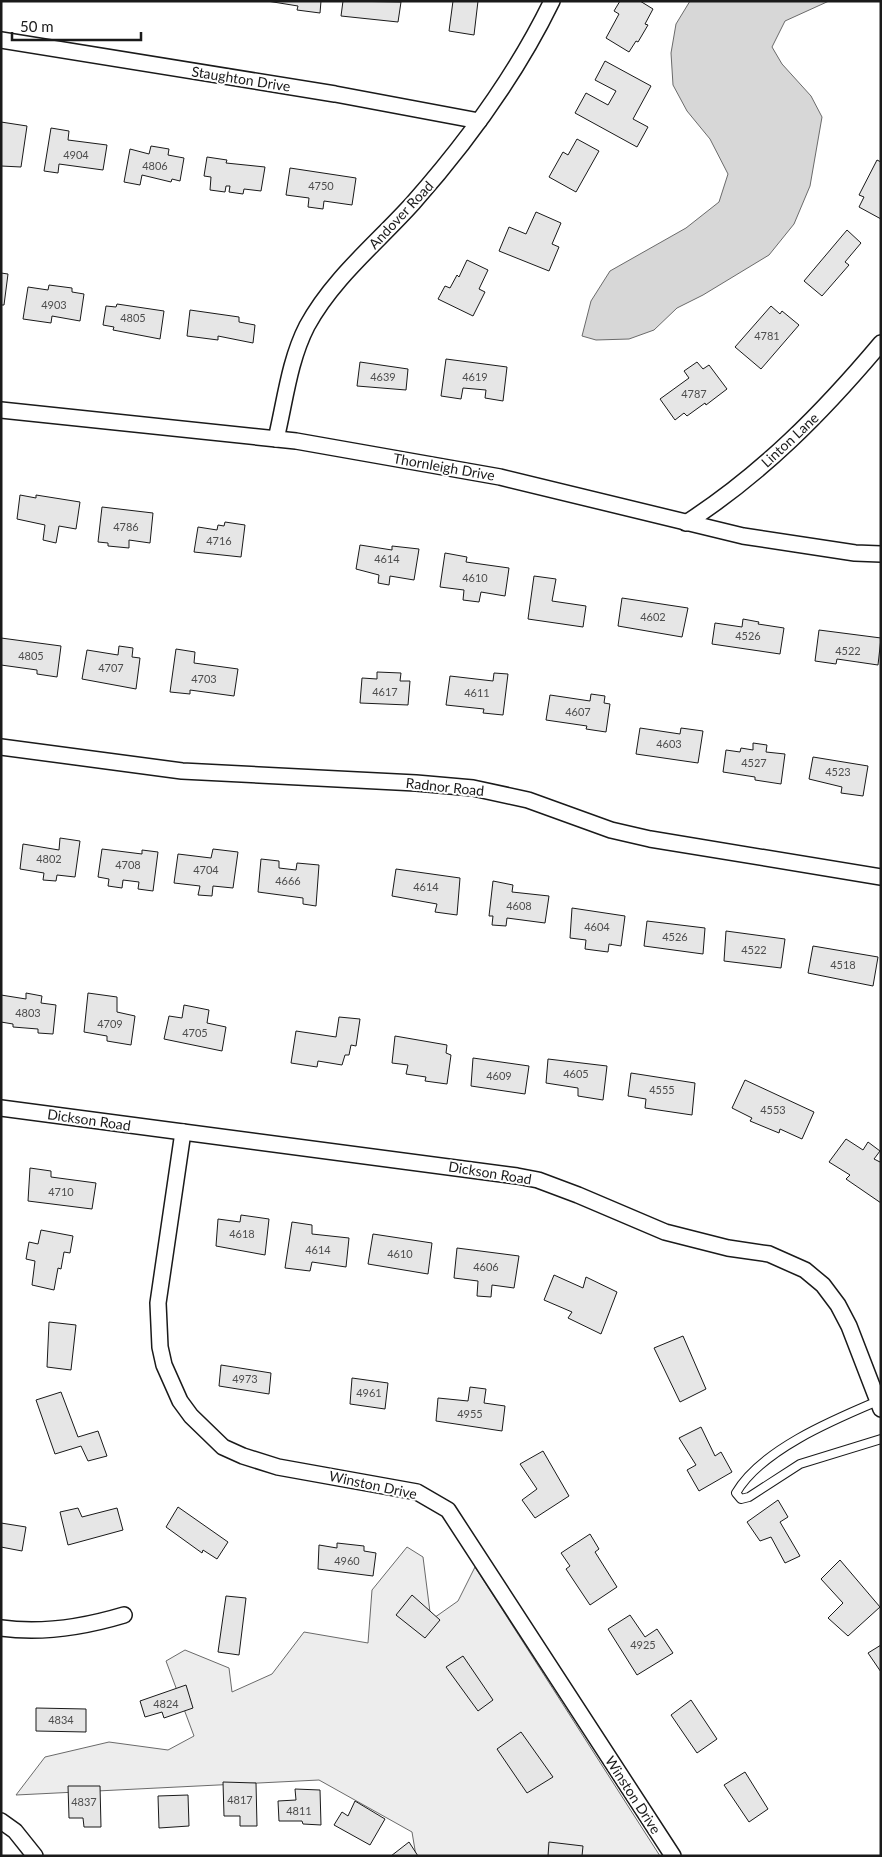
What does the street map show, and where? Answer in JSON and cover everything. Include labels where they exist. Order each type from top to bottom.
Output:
[{"type":"street","name":"Andover Road","points":[[276,439],[296,352],[320,304],[430,184],[479,121],[523,54],[552,1]]},
{"type":"street","name":"Staughton Drive","points":[[1,40],[335,94],[479,121]]},
{"type":"street","name":"Linton Lane","points":[[686,523],[731,491],[787,446],[838,394],[881,343]]},
{"type":"street","name":"Thornleigh Drive","points":[[1,410],[276,439],[500,477],[686,523],[792,545],[881,554]]},
{"type":"street","name":"Radnor Road","points":[[1,747],[182,771],[416,783],[473,788],[528,800],[611,830],[650,839],[881,877]]},
{"type":"street","name":"Dickson Road","points":[[1,1108],[538,1180],[665,1232],[728,1248],[769,1254],[784,1259],[805,1270],[834,1297],[849,1326],[879,1405]]},
{"type":"street","name":"Winston Drive","points":[[183,1132],[158,1303],[160,1347],[164,1365],[180,1401],[191,1416],[223,1447],[243,1456],[278,1467],[410,1490],[429,1498],[448,1510],[673,1856]]},
{"type":"street","points":[[1,1628],[23,1631],[49,1630],[91,1624],[124,1615]]},
{"type":"street","points":[[1,1821],[15,1831],[36,1856]]},
{"type":"lane","points":[[879,1405],[819,1426],[801,1436],[751,1475],[742,1483],[736,1493],[742,1499],[749,1497],[800,1464],[881,1439]]},
{"type":"shaded area","points":[[690,1],[829,1],[785,21],[772,47],[782,64],[811,96],[822,117],[810,186],[794,224],[769,255],[703,295],[677,308],[654,330],[629,339],[596,340],[582,336],[591,301],[610,271],[686,228],[719,202],[728,174],[710,139],[687,111],[673,85],[671,53],[676,24]]},
{"type":"shaded area","points":[[407,1547],[423,1557],[431,1620],[458,1601],[475,1567],[660,1856],[416,1856],[412,1832],[319,1780],[16,1795],[45,1757],[109,1742],[168,1750],[194,1736],[166,1661],[185,1650],[229,1668],[232,1692],[272,1674],[304,1632],[368,1643],[372,1590]]},
{"type":"building","points":[[267,1],[321,1],[320,13],[297,10],[298,6]]},
{"type":"building","points":[[343,1],[401,2],[398,22],[341,16]]},
{"type":"building","points":[[453,1],[478,1],[474,35],[449,31]]},
{"type":"building","points":[[620,1],[640,1],[653,9],[645,24],[648,25],[638,42],[636,41],[629,52],[606,38],[619,14],[614,11]]},
{"type":"building","points":[[605,61],[651,86],[633,119],[648,127],[637,147],[575,113],[586,93],[608,105],[616,91],[595,80]]},
{"type":"building","points":[[1,122],[27,126],[21,167],[1,166]]},
{"type":"building","points":[[51,128],[69,131],[68,140],[107,145],[103,170],[59,164],[58,173],[44,171]]},
{"type":"building","points":[[577,139],[599,151],[576,192],[549,177],[563,152],[568,155]]},
{"type":"building","points":[[151,146],[169,149],[168,155],[184,158],[180,181],[172,179],[171,182],[142,175],[140,185],[124,182],[130,149],[149,154]]},
{"type":"building","points":[[207,157],[227,160],[226,163],[265,167],[261,191],[244,189],[243,194],[229,192],[230,186],[226,186],[225,192],[210,190],[211,177],[204,176]]},
{"type":"building","points":[[877,160],[881,162],[881,219],[859,207],[864,197],[859,195]]},
{"type":"building","points":[[290,168],[356,178],[352,205],[324,201],[323,209],[308,207],[309,198],[286,195]]},
{"type":"building","points":[[536,212],[561,223],[552,244],[559,247],[549,271],[499,251],[509,227],[526,234]]},
{"type":"building","points":[[847,230],[861,243],[845,262],[849,265],[822,296],[804,281]]},
{"type":"building","points":[[467,260],[488,270],[479,289],[485,292],[473,316],[438,299],[445,286],[450,288],[457,275],[459,277]]},
{"type":"building","points":[[1,273],[8,274],[4,305],[1,305]]},
{"type":"building","points":[[49,285],[72,288],[72,292],[84,294],[80,321],[52,316],[51,323],[23,319],[28,287],[48,290]]},
{"type":"building","points":[[117,304],[164,311],[160,339],[113,330],[114,327],[103,325],[106,306],[116,307]]},
{"type":"building","points":[[771,306],[780,314],[782,311],[799,325],[761,369],[735,347]]},
{"type":"building","points":[[190,310],[239,317],[239,322],[255,325],[253,343],[218,336],[218,340],[187,336]]},
{"type":"building","points":[[446,359],[507,367],[503,401],[485,398],[486,390],[463,388],[461,399],[441,396]]},
{"type":"building","points":[[360,362],[408,369],[406,390],[357,386]]},
{"type":"building","points":[[697,362],[703,369],[709,365],[727,389],[706,405],[705,403],[687,416],[684,413],[675,420],[660,399],[689,378],[684,371]]},
{"type":"building","points":[[20,495],[36,498],[36,495],[80,502],[76,529],[59,526],[56,543],[43,540],[45,525],[17,519]]},
{"type":"building","points":[[102,507],[153,513],[150,543],[129,540],[129,548],[108,546],[108,543],[98,542]]},
{"type":"building","points":[[225,522],[245,525],[241,557],[194,552],[198,527],[217,530],[218,525],[224,526]]},
{"type":"building","points":[[360,545],[392,550],[392,546],[419,549],[414,580],[390,576],[389,585],[378,583],[379,575],[356,569]]},
{"type":"building","points":[[445,553],[467,557],[466,562],[509,568],[505,596],[481,592],[479,602],[463,600],[464,590],[440,587]]},
{"type":"building","points":[[534,576],[556,579],[552,601],[586,606],[583,627],[528,619]]},
{"type":"building","points":[[622,598],[688,608],[682,637],[618,626]]},
{"type":"building","points":[[743,619],[759,622],[758,624],[784,628],[780,654],[712,644],[715,623],[742,627]]},
{"type":"building","points":[[819,630],[881,638],[878,665],[837,659],[836,664],[815,661]]},
{"type":"building","points":[[1,638],[61,646],[57,677],[37,674],[37,670],[1,665]]},
{"type":"building","points":[[119,646],[133,648],[132,657],[140,658],[136,689],[82,679],[87,650],[118,655]]},
{"type":"building","points":[[176,649],[195,652],[194,663],[238,669],[234,696],[190,690],[190,694],[170,692]]},
{"type":"building","points":[[377,672],[401,673],[400,681],[410,681],[408,705],[360,703],[362,678],[377,679]]},
{"type":"building","points":[[494,673],[508,674],[503,715],[483,713],[484,709],[446,705],[450,676],[493,681]]},
{"type":"building","points":[[591,694],[605,696],[604,703],[610,704],[606,732],[586,729],[587,726],[546,720],[550,695],[590,701]]},
{"type":"building","points":[[640,728],[680,734],[681,728],[703,731],[698,763],[636,754]]},
{"type":"building","points":[[753,743],[767,745],[766,752],[785,754],[781,784],[755,780],[755,777],[723,772],[726,750],[740,752],[741,748],[753,750]]},
{"type":"building","points":[[813,757],[868,766],[863,796],[841,793],[842,787],[809,779]]},
{"type":"building","points":[[60,838],[80,841],[75,877],[57,875],[56,881],[43,880],[44,873],[20,869],[23,844],[59,850]]},
{"type":"building","points":[[102,849],[142,854],[142,850],[158,852],[153,891],[138,889],[139,882],[123,880],[122,888],[108,886],[109,879],[98,877]]},
{"type":"building","points":[[213,849],[238,852],[233,888],[213,886],[212,896],[198,895],[200,886],[174,883],[178,854],[211,858]]},
{"type":"building","points":[[261,859],[279,861],[279,868],[296,870],[297,863],[319,865],[316,906],[303,904],[303,898],[258,892]]},
{"type":"building","points":[[396,869],[460,878],[457,915],[435,912],[437,904],[392,896]]},
{"type":"building","points":[[493,881],[513,885],[512,892],[549,896],[545,923],[507,918],[506,926],[492,925],[493,916],[489,916]]},
{"type":"building","points":[[572,908],[625,916],[621,946],[609,944],[608,952],[585,949],[586,940],[570,938]]},
{"type":"building","points":[[647,921],[705,928],[703,954],[644,946]]},
{"type":"building","points":[[726,931],[785,939],[781,968],[724,961]]},
{"type":"building","points":[[813,946],[878,957],[873,986],[808,973]]},
{"type":"building","points":[[26,993],[42,996],[41,1003],[56,1005],[53,1034],[38,1033],[38,1029],[13,1027],[13,1024],[1,1022],[1,995],[26,999]]},
{"type":"building","points":[[88,993],[117,997],[117,1012],[135,1016],[131,1045],[107,1041],[107,1036],[84,1032]]},
{"type":"building","points":[[184,1005],[209,1010],[207,1023],[226,1027],[222,1051],[164,1039],[169,1016],[182,1018]]},
{"type":"building","points":[[339,1017],[360,1019],[356,1046],[351,1045],[349,1055],[345,1055],[342,1065],[318,1061],[317,1067],[291,1063],[296,1031],[336,1037]]},
{"type":"building","points":[[395,1036],[447,1045],[446,1053],[451,1055],[447,1084],[425,1081],[426,1077],[406,1074],[408,1065],[392,1063]]},
{"type":"building","points":[[473,1058],[529,1066],[525,1094],[471,1086]]},
{"type":"building","points":[[548,1059],[607,1066],[603,1100],[578,1096],[578,1088],[546,1083]]},
{"type":"building","points":[[631,1073],[695,1083],[692,1115],[645,1108],[646,1099],[628,1096]]},
{"type":"building","points":[[745,1080],[814,1112],[802,1139],[780,1129],[779,1133],[750,1121],[752,1118],[732,1108]]},
{"type":"building","points":[[846,1139],[863,1150],[868,1142],[880,1151],[874,1159],[880,1162],[881,1160],[881,1203],[846,1179],[850,1175],[829,1162]]},
{"type":"building","points":[[30,1168],[51,1171],[51,1177],[96,1183],[92,1209],[28,1201]]},
{"type":"building","points":[[241,1215],[269,1219],[265,1255],[216,1246],[218,1219],[240,1222]]},
{"type":"building","points":[[292,1222],[312,1225],[312,1234],[349,1238],[346,1267],[312,1262],[310,1271],[285,1268]]},
{"type":"building","points":[[41,1230],[73,1236],[70,1253],[64,1252],[61,1269],[58,1268],[54,1290],[32,1285],[35,1261],[26,1259],[29,1242],[38,1244]]},
{"type":"building","points":[[373,1234],[432,1243],[428,1274],[368,1264]]},
{"type":"building","points":[[457,1248],[519,1256],[514,1288],[492,1285],[491,1297],[477,1296],[478,1281],[454,1278]]},
{"type":"building","points":[[554,1275],[583,1288],[586,1277],[617,1292],[601,1334],[568,1318],[572,1312],[544,1300]]},
{"type":"building","points":[[49,1322],[76,1325],[71,1370],[47,1367]]},
{"type":"building","points":[[683,1336],[706,1389],[680,1402],[654,1348]]},
{"type":"building","points":[[221,1365],[271,1373],[269,1394],[219,1386]]},
{"type":"building","points":[[352,1378],[388,1383],[385,1409],[350,1404]]},
{"type":"building","points":[[470,1387],[486,1389],[484,1403],[505,1406],[502,1431],[436,1421],[438,1398],[468,1401]]},
{"type":"building","points":[[61,1392],[78,1437],[98,1431],[107,1456],[88,1461],[81,1446],[55,1454],[36,1400]]},
{"type":"building","points":[[701,1427],[715,1456],[721,1452],[732,1472],[699,1491],[687,1470],[696,1465],[679,1438]]},
{"type":"building","points":[[543,1451],[569,1496],[535,1518],[522,1500],[537,1489],[520,1464]]},
{"type":"building","points":[[778,1500],[788,1517],[780,1522],[800,1556],[785,1563],[771,1537],[760,1541],[747,1522]]},
{"type":"building","points":[[178,1507],[228,1542],[217,1559],[203,1550],[202,1553],[166,1527]]},
{"type":"building","points":[[78,1508],[82,1517],[117,1508],[123,1530],[68,1545],[60,1512]]},
{"type":"building","points":[[1,1523],[26,1527],[22,1551],[1,1547]]},
{"type":"building","points":[[590,1534],[599,1549],[595,1552],[617,1587],[590,1605],[566,1569],[570,1566],[561,1553]]},
{"type":"building","points":[[337,1543],[364,1546],[364,1551],[376,1553],[373,1576],[318,1569],[319,1545],[337,1548]]},
{"type":"building","points":[[840,1560],[880,1607],[848,1636],[828,1618],[843,1603],[821,1579]]},
{"type":"building","points":[[412,1595],[440,1620],[425,1638],[396,1615]]},
{"type":"building","points":[[226,1596],[246,1598],[239,1655],[218,1652]]},
{"type":"building","points":[[630,1615],[645,1637],[657,1629],[673,1653],[637,1675],[608,1629]]},
{"type":"building","points":[[881,1645],[881,1672],[868,1653]]},
{"type":"building","points":[[463,1656],[493,1700],[478,1711],[446,1667]]},
{"type":"building","points":[[186,1685],[193,1708],[164,1718],[162,1712],[145,1717],[140,1701]]},
{"type":"building","points":[[691,1700],[717,1739],[697,1753],[671,1715]]},
{"type":"building","points":[[36,1708],[86,1709],[86,1732],[36,1731]]},
{"type":"building","points":[[521,1732],[553,1777],[527,1793],[497,1749]]},
{"type":"building","points":[[745,1772],[768,1809],[749,1822],[724,1785]]},
{"type":"building","points":[[223,1782],[256,1783],[257,1826],[240,1826],[240,1816],[224,1816]]},
{"type":"building","points":[[68,1786],[100,1786],[101,1827],[84,1827],[83,1818],[69,1818]]},
{"type":"building","points":[[295,1789],[320,1790],[321,1825],[303,1824],[302,1821],[279,1821],[278,1801],[296,1800]]},
{"type":"building","points":[[188,1795],[189,1826],[159,1828],[158,1796]]},
{"type":"building","points":[[355,1801],[385,1819],[370,1845],[334,1825],[342,1812],[348,1816]]},
{"type":"building","points":[[409,1842],[418,1856],[391,1856]]},
{"type":"building","points":[[549,1842],[583,1846],[582,1856],[548,1856]]}]
